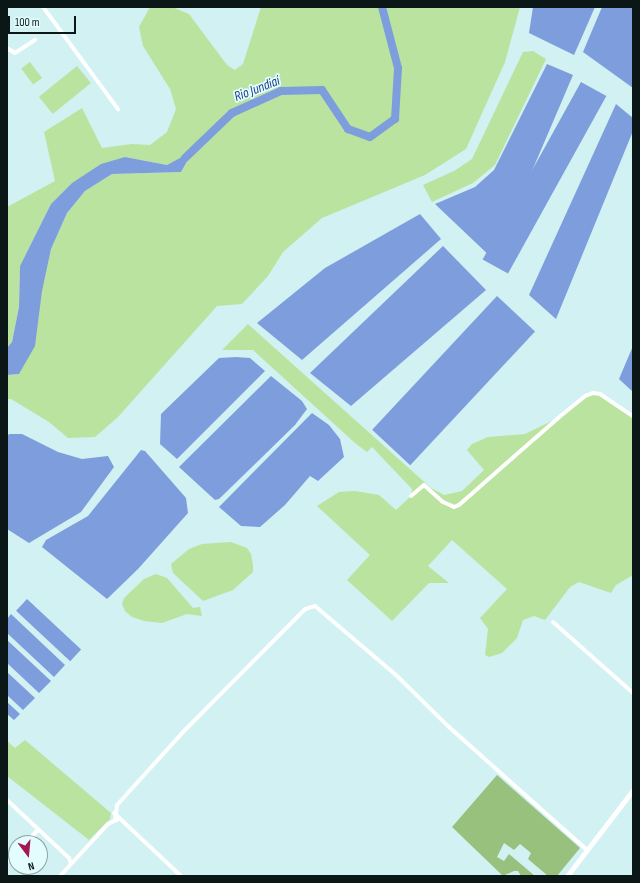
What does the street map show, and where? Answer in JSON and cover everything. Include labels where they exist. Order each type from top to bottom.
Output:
[{"type":"street","points":[[43,7],[118,109]]},
{"type":"street","points":[[7,48],[15,53],[35,40]]},
{"type":"street","points":[[410,496],[424,485],[443,502],[454,506],[459,505],[558,418],[585,396],[593,393],[600,394],[633,416]]},
{"type":"street","points":[[114,820],[114,812],[117,805],[183,732],[305,609],[315,606],[396,675],[449,727],[586,849]]},
{"type":"street","points":[[553,622],[633,693]]},
{"type":"street","points":[[567,876],[586,849],[633,790]]},
{"type":"street","points":[[7,800],[69,858],[70,864]]},
{"type":"street","points":[[114,812],[181,876]]},
{"type":"street","points":[[60,876],[108,824],[114,820],[121,820]]},
{"type":"street","points":[[33,835],[38,830]]},
{"type":"street","points":[[69,858],[77,857]]},
{"type":"green space","points":[[150,7],[172,7],[189,14],[227,65],[235,70],[243,64],[261,7],[520,7],[505,62],[466,149],[425,175],[322,218],[283,252],[268,276],[242,304],[217,306],[118,417],[95,437],[68,438],[49,422],[11,399],[7,399],[7,375],[19,374],[51,249],[67,213],[85,191],[112,174],[181,172],[193,152],[167,165],[125,157],[72,183],[51,204],[20,266],[19,307],[12,342],[7,348],[7,207],[55,181],[44,132],[82,108],[102,148],[132,144],[150,145],[167,132],[176,109],[170,89],[143,46],[139,27]]},
{"type":"green space","points":[[533,51],[546,59],[495,165],[473,183],[432,202],[423,185],[454,171],[472,159],[523,52]]},
{"type":"green space","points":[[30,62],[42,78],[33,85],[21,69]]},
{"type":"green space","points":[[77,66],[91,83],[53,114],[39,97]]},
{"type":"green space","points":[[248,324],[431,488],[444,495],[462,491],[484,470],[467,450],[472,444],[488,437],[525,434],[558,418],[585,396],[600,394],[633,416],[633,575],[616,585],[611,593],[579,582],[570,587],[545,620],[534,616],[523,620],[517,638],[502,653],[489,657],[485,655],[488,629],[480,618],[507,589],[452,540],[428,566],[449,583],[429,583],[392,621],[347,580],[370,555],[317,506],[339,492],[355,491],[379,495],[396,510],[411,496],[412,489],[372,447],[367,452],[355,443],[253,350],[222,350]]},
{"type":"green space","points":[[231,542],[247,548],[251,554],[253,565],[253,572],[233,590],[203,601],[173,573],[171,564],[189,549],[202,544]]},
{"type":"green space","points":[[156,574],[167,578],[193,608],[200,607],[202,616],[187,614],[162,623],[144,621],[132,617],[125,611],[122,604],[124,598],[144,579]]},
{"type":"green space","points":[[25,740],[111,813],[110,819],[89,840],[7,776],[7,741],[15,748]]},
{"type":"green space","points":[[497,775],[580,848],[557,876],[548,876],[528,859],[531,853],[520,844],[514,850],[504,843],[497,857],[504,861],[509,854],[535,876],[521,876],[518,871],[514,871],[503,876],[452,827]]},
{"type":"water","points":[[533,7],[595,7],[574,55],[529,33]]},
{"type":"water","points":[[602,7],[633,7],[633,88],[583,52]]},
{"type":"water","points":[[547,64],[573,75],[494,260],[435,204],[475,187],[494,170]]},
{"type":"water","points":[[581,82],[606,96],[508,274],[483,260]]},
{"type":"water","points":[[616,104],[633,118],[633,131],[556,319],[529,295]]},
{"type":"water","points":[[193,151],[181,172],[112,174],[85,191],[67,213],[51,249],[42,291],[35,346],[19,374],[7,375],[7,348],[12,342],[19,307],[20,266],[51,204],[72,183],[101,164],[125,157],[167,165]]},
{"type":"water","points":[[420,214],[441,239],[302,360],[257,323],[325,268]]},
{"type":"water","points":[[443,246],[486,290],[351,406],[310,373]]},
{"type":"water","points":[[497,296],[535,331],[410,465],[372,430]]},
{"type":"water","points":[[633,346],[633,392],[619,379]]},
{"type":"water","points":[[219,358],[250,358],[265,371],[177,459],[160,444],[161,414]]},
{"type":"water","points":[[271,376],[302,401],[307,409],[295,425],[219,499],[215,500],[179,467]]},
{"type":"water","points":[[312,413],[329,425],[340,439],[344,457],[318,481],[310,476],[285,505],[260,527],[241,526],[219,507]]},
{"type":"water","points":[[22,434],[58,452],[82,459],[108,456],[114,467],[81,512],[29,543],[7,529],[7,435]]},
{"type":"water","points":[[141,450],[145,451],[186,498],[188,513],[138,569],[107,599],[42,547],[46,540],[88,516]]},
{"type":"water","points":[[27,599],[81,649],[70,661],[16,611]]},
{"type":"water","points":[[11,614],[65,665],[54,677],[7,633],[7,619]]},
{"type":"water","points":[[7,640],[51,681],[39,693],[7,663]]},
{"type":"water","points":[[7,672],[35,698],[23,710],[7,695]]},
{"type":"water","points":[[7,702],[20,714],[14,720],[7,714]]},
{"type":"waterway","name":"Rio Jundiaí","points":[[185,158],[232,113],[281,91],[322,90],[348,129],[370,137],[395,119],[398,68],[382,7]]}]
